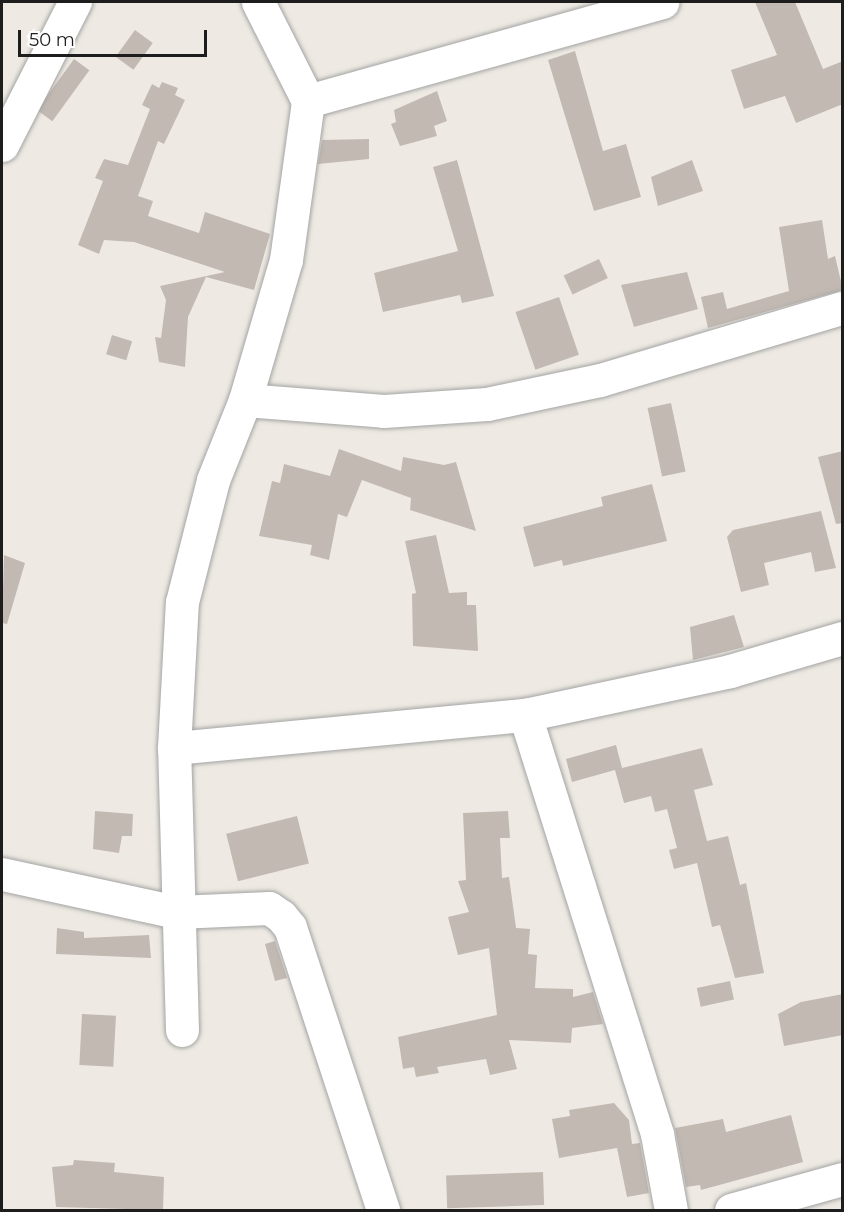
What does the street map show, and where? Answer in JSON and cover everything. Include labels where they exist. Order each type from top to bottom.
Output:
[{"type":"street","points":[[2,145],[75,2]]},
{"type":"street","points":[[182,1030],[174,748],[182,602],[213,480],[245,400],[286,260],[308,101],[258,2]]},
{"type":"street","points":[[308,101],[662,2]]},
{"type":"street","points":[[245,400],[384,411],[487,404],[600,380],[843,308]]},
{"type":"street","points":[[174,748],[525,715],[730,671],[843,638]]},
{"type":"street","points":[[525,715],[657,1134],[671,1210]]},
{"type":"street","points":[[2,874],[177,912],[269,908],[290,927],[383,1210]]},
{"type":"street","points":[[731,1210],[843,1179]]},
{"type":"building","points":[[755,2],[795,2],[823,69],[843,61],[843,104],[796,123],[785,96],[744,109],[731,70],[777,55]]},
{"type":"building","points":[[135,30],[153,43],[133,70],[116,57]]},
{"type":"building","points":[[575,51],[603,151],[626,144],[641,197],[594,211],[548,60]]},
{"type":"building","points":[[74,59],[89,70],[52,121],[37,110]]},
{"type":"building","points":[[162,82],[178,88],[175,95],[185,100],[164,144],[158,141],[138,196],[153,201],[148,216],[199,233],[205,212],[270,234],[254,290],[206,277],[188,317],[185,367],[159,362],[155,337],[161,338],[166,300],[160,286],[225,272],[134,242],[104,240],[99,254],[78,245],[103,181],[95,178],[104,159],[128,165],[150,109],[142,105],[152,84],[159,88]]},
{"type":"building","points":[[437,91],[447,121],[434,126],[437,136],[400,146],[391,124],[396,122],[394,110]]},
{"type":"building","points":[[369,139],[369,159],[318,164],[322,140]]},
{"type":"building","points":[[457,160],[494,296],[462,303],[460,295],[383,312],[374,273],[458,251],[433,167]]},
{"type":"building","points":[[692,160],[703,191],[658,206],[651,177]]},
{"type":"building","points":[[822,220],[828,259],[835,256],[843,290],[708,328],[701,297],[723,292],[727,309],[789,291],[779,227]]},
{"type":"building","points":[[599,259],[608,278],[573,295],[564,275]]},
{"type":"building","points":[[687,272],[698,309],[634,327],[621,285]]},
{"type":"building","points":[[559,297],[579,355],[535,370],[516,312]]},
{"type":"building","points":[[112,335],[132,341],[126,360],[106,354]]},
{"type":"building","points":[[671,403],[686,471],[662,476],[648,408]]},
{"type":"building","points":[[339,449],[401,471],[403,457],[444,465],[456,462],[476,531],[410,510],[411,498],[362,480],[347,517],[338,514],[329,560],[310,555],[312,545],[259,536],[272,481],[280,483],[284,464],[330,476]]},
{"type":"building","points":[[843,451],[843,523],[836,524],[818,457]]},
{"type":"building","points":[[652,484],[667,541],[563,566],[562,560],[534,567],[523,527],[603,506],[601,497]]},
{"type":"building","points":[[821,511],[836,568],[815,572],[811,552],[764,563],[769,585],[741,592],[727,537],[733,530]]},
{"type":"building","points":[[436,535],[449,593],[467,592],[467,605],[476,605],[478,651],[413,646],[412,594],[416,593],[405,541]]},
{"type":"building","points":[[4,555],[25,563],[7,624],[2,623]]},
{"type":"building","points":[[734,615],[744,647],[693,660],[690,627]]},
{"type":"building","points":[[616,745],[622,768],[702,748],[713,785],[694,790],[707,841],[728,836],[740,885],[746,883],[764,973],[735,978],[720,925],[712,927],[697,863],[674,869],[669,850],[677,848],[667,809],[655,812],[651,796],[624,803],[615,770],[572,782],[566,759]]},
{"type":"building","points":[[95,811],[133,814],[132,836],[122,836],[119,853],[93,849]]},
{"type":"building","points":[[508,811],[510,838],[500,838],[502,878],[509,877],[516,928],[530,929],[528,954],[537,955],[535,988],[573,989],[573,997],[593,992],[603,1024],[572,1028],[571,1043],[509,1040],[517,1069],[490,1075],[486,1059],[437,1067],[439,1073],[416,1077],[414,1067],[403,1069],[398,1037],[497,1015],[489,948],[458,955],[448,917],[469,912],[458,881],[466,880],[463,813]]},
{"type":"building","points":[[297,816],[309,864],[238,881],[226,834]]},
{"type":"building","points":[[57,928],[84,932],[84,938],[149,935],[151,958],[56,954]]},
{"type":"building","points":[[275,941],[287,978],[275,981],[265,944]]},
{"type":"building","points":[[730,981],[734,1000],[701,1007],[697,988]]},
{"type":"building","points":[[843,994],[843,1035],[784,1046],[778,1014],[801,1002]]},
{"type":"building","points":[[82,1014],[116,1016],[113,1067],[79,1065]]},
{"type":"building","points":[[614,1103],[629,1120],[632,1144],[640,1143],[649,1193],[627,1197],[617,1148],[559,1158],[552,1119],[570,1116],[569,1110]]},
{"type":"building","points":[[791,1115],[803,1162],[701,1190],[700,1185],[686,1187],[675,1128],[723,1119],[726,1132]]},
{"type":"building","points":[[74,1160],[115,1163],[114,1172],[164,1177],[163,1210],[56,1207],[52,1167],[73,1165]]},
{"type":"building","points":[[543,1172],[544,1205],[447,1208],[446,1175]]}]
